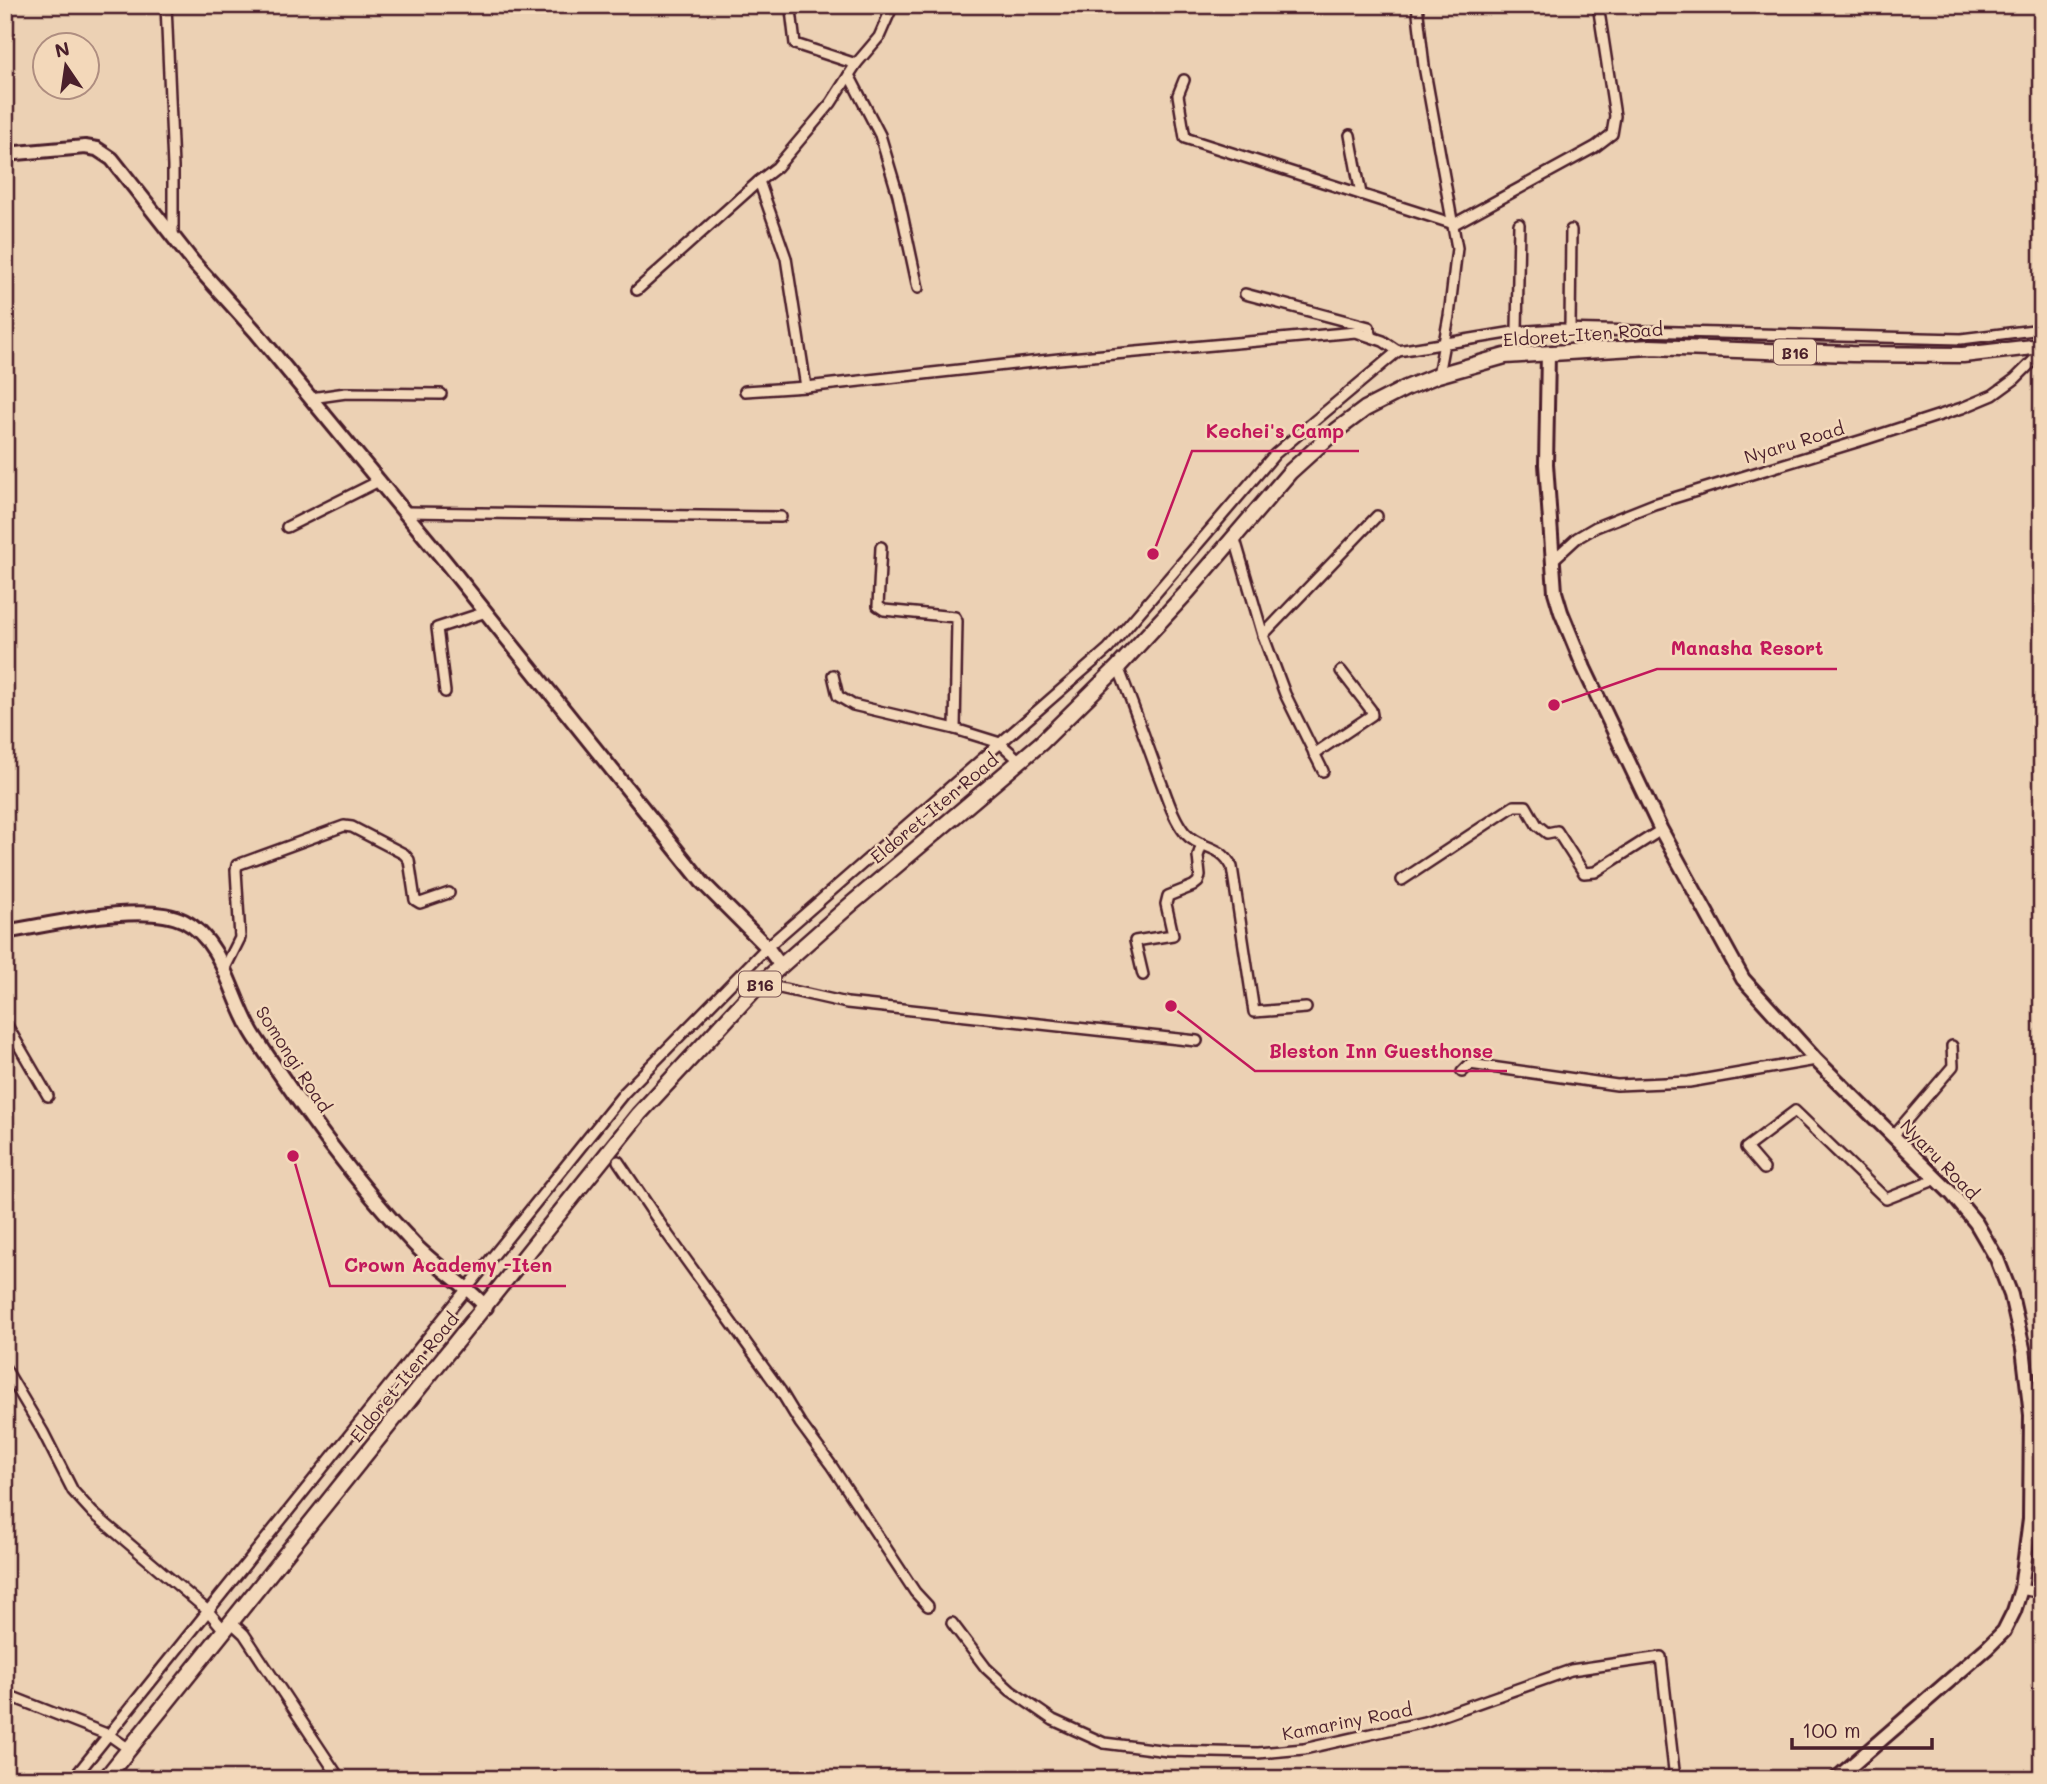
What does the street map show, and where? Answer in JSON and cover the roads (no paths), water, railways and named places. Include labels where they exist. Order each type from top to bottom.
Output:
[{"type":"main road","name":"Eldoret-Iten Road","points":[[105,1779],[639,1114],[755,989],[1020,761],[1118,667],[1290,472],[1333,433],[1366,410],[1406,388],[1438,375],[1505,356],[1650,346],[1841,354],[2041,353]]},
{"type":"street","points":[[166,5],[173,167],[173,237]]},
{"type":"street","points":[[786,5],[791,10],[795,44],[856,64]]},
{"type":"street","points":[[637,290],[777,167],[822,114],[856,64],[879,37],[893,5]]},
{"type":"street","points":[[1417,5],[1424,66],[1457,248],[1456,270],[1438,375]]},
{"type":"street","points":[[1184,80],[1178,94],[1185,138],[1454,224],[1595,147],[1612,134],[1615,116],[1598,5]]},
{"type":"street","points":[[849,75],[880,135],[898,195],[918,288]]},
{"type":"street","points":[[1350,135],[1361,194]]},
{"type":"street","points":[[5,154],[85,147],[97,149],[111,159],[173,237],[405,512],[702,882],[767,947],[781,966]]},
{"type":"street","points":[[759,181],[786,258],[806,387]]},
{"type":"street","points":[[1517,331],[1520,224]]},
{"type":"street","points":[[1570,329],[1572,230]]},
{"type":"street","points":[[1245,294],[1369,327],[1372,337]]},
{"type":"street","points":[[74,1779],[624,1093],[767,947],[1108,649],[1275,454],[1398,351],[1517,331],[1570,329],[1961,339],[2042,330]]},
{"type":"street","points":[[745,391],[1356,332],[1398,351]]},
{"type":"street","points":[[1840,336],[1841,354]]},
{"type":"street","name":"Nyaru Road","points":[[1836,1779],[1987,1648],[2004,1631],[2014,1611],[2021,1589],[2030,1520],[2031,1415],[2023,1348],[2011,1295],[1997,1259],[1976,1223],[1937,1179],[1816,1060],[1743,979],[1661,830],[1570,634],[1555,592],[1553,566],[1577,538],[1596,527],[1654,504],[1962,408],[1993,395],[2015,379],[2041,353]]},
{"type":"street","points":[[1548,354],[1546,464],[1553,566]]},
{"type":"street","points":[[311,398],[346,393],[442,394]]},
{"type":"street","points":[[287,527],[379,481]]},
{"type":"street","points":[[405,512],[781,517]]},
{"type":"street","points":[[1262,635],[1377,516]]},
{"type":"street","points":[[1234,536],[1262,635],[1285,694],[1323,771]]},
{"type":"street","points":[[881,547],[878,606],[884,610],[951,616],[957,621],[955,729]]},
{"type":"street","points":[[445,692],[437,628],[486,612]]},
{"type":"street","points":[[1118,667],[1171,807],[1186,834],[1217,849],[1226,856],[1232,867],[1254,1012],[1306,1008]]},
{"type":"street","points":[[1314,754],[1372,715],[1342,671]]},
{"type":"street","points":[[833,675],[838,696],[853,705],[955,729],[1000,743],[1020,761]]},
{"type":"street","points":[[1402,880],[1514,806],[1526,806],[1537,824],[1547,833],[1557,831],[1584,873],[1595,872],[1661,830]]},
{"type":"street","points":[[224,971],[240,938],[237,865],[344,826],[352,827],[404,854],[409,860],[415,900],[420,902],[449,893]]},
{"type":"street","points":[[1143,975],[1135,941],[1173,935],[1166,904],[1168,896],[1193,886],[1198,881],[1198,856],[1202,844]]},
{"type":"street","name":"Somongi Road","points":[[5,932],[139,912],[155,913],[186,922],[203,935],[224,971],[252,1033],[329,1143],[374,1201],[417,1247],[469,1288],[486,1307]]},
{"type":"street","points":[[755,989],[780,988],[847,1003],[1197,1041]]},
{"type":"street","points":[[5,1022],[48,1096]]},
{"type":"street","points":[[1893,1136],[1953,1066],[1952,1046]]},
{"type":"street","points":[[1462,1072],[1470,1064],[1617,1085],[1689,1082],[1816,1060]]},
{"type":"street","points":[[1763,1169],[1746,1148],[1796,1111],[1886,1199],[1937,1179]]},
{"type":"street","points":[[618,1161],[780,1390],[915,1592],[928,1606]]},
{"type":"street","points":[[5,1368],[43,1432],[73,1492],[93,1513],[208,1611],[244,1634],[340,1779]]},
{"type":"street","points":[[2021,1589],[2040,1592]]},
{"type":"street","name":"Kamariny Road","points":[[952,1623],[986,1668],[1053,1720],[1104,1743],[1168,1751],[1258,1753],[1304,1749],[1424,1722],[1571,1670],[1661,1657],[1675,1779]]},
{"type":"street","points":[[15,1698],[109,1735],[129,1749]]},
{"type":"place","name":"Kechei's Camp","points":[[1153,554]]},
{"type":"place","name":"Manasha Resort","points":[[1554,705]]},
{"type":"place","name":"Bleston Inn Guesthonse","points":[[1171,1006]]},
{"type":"place","name":"Crown Academy -Iten","points":[[293,1156]]}]
